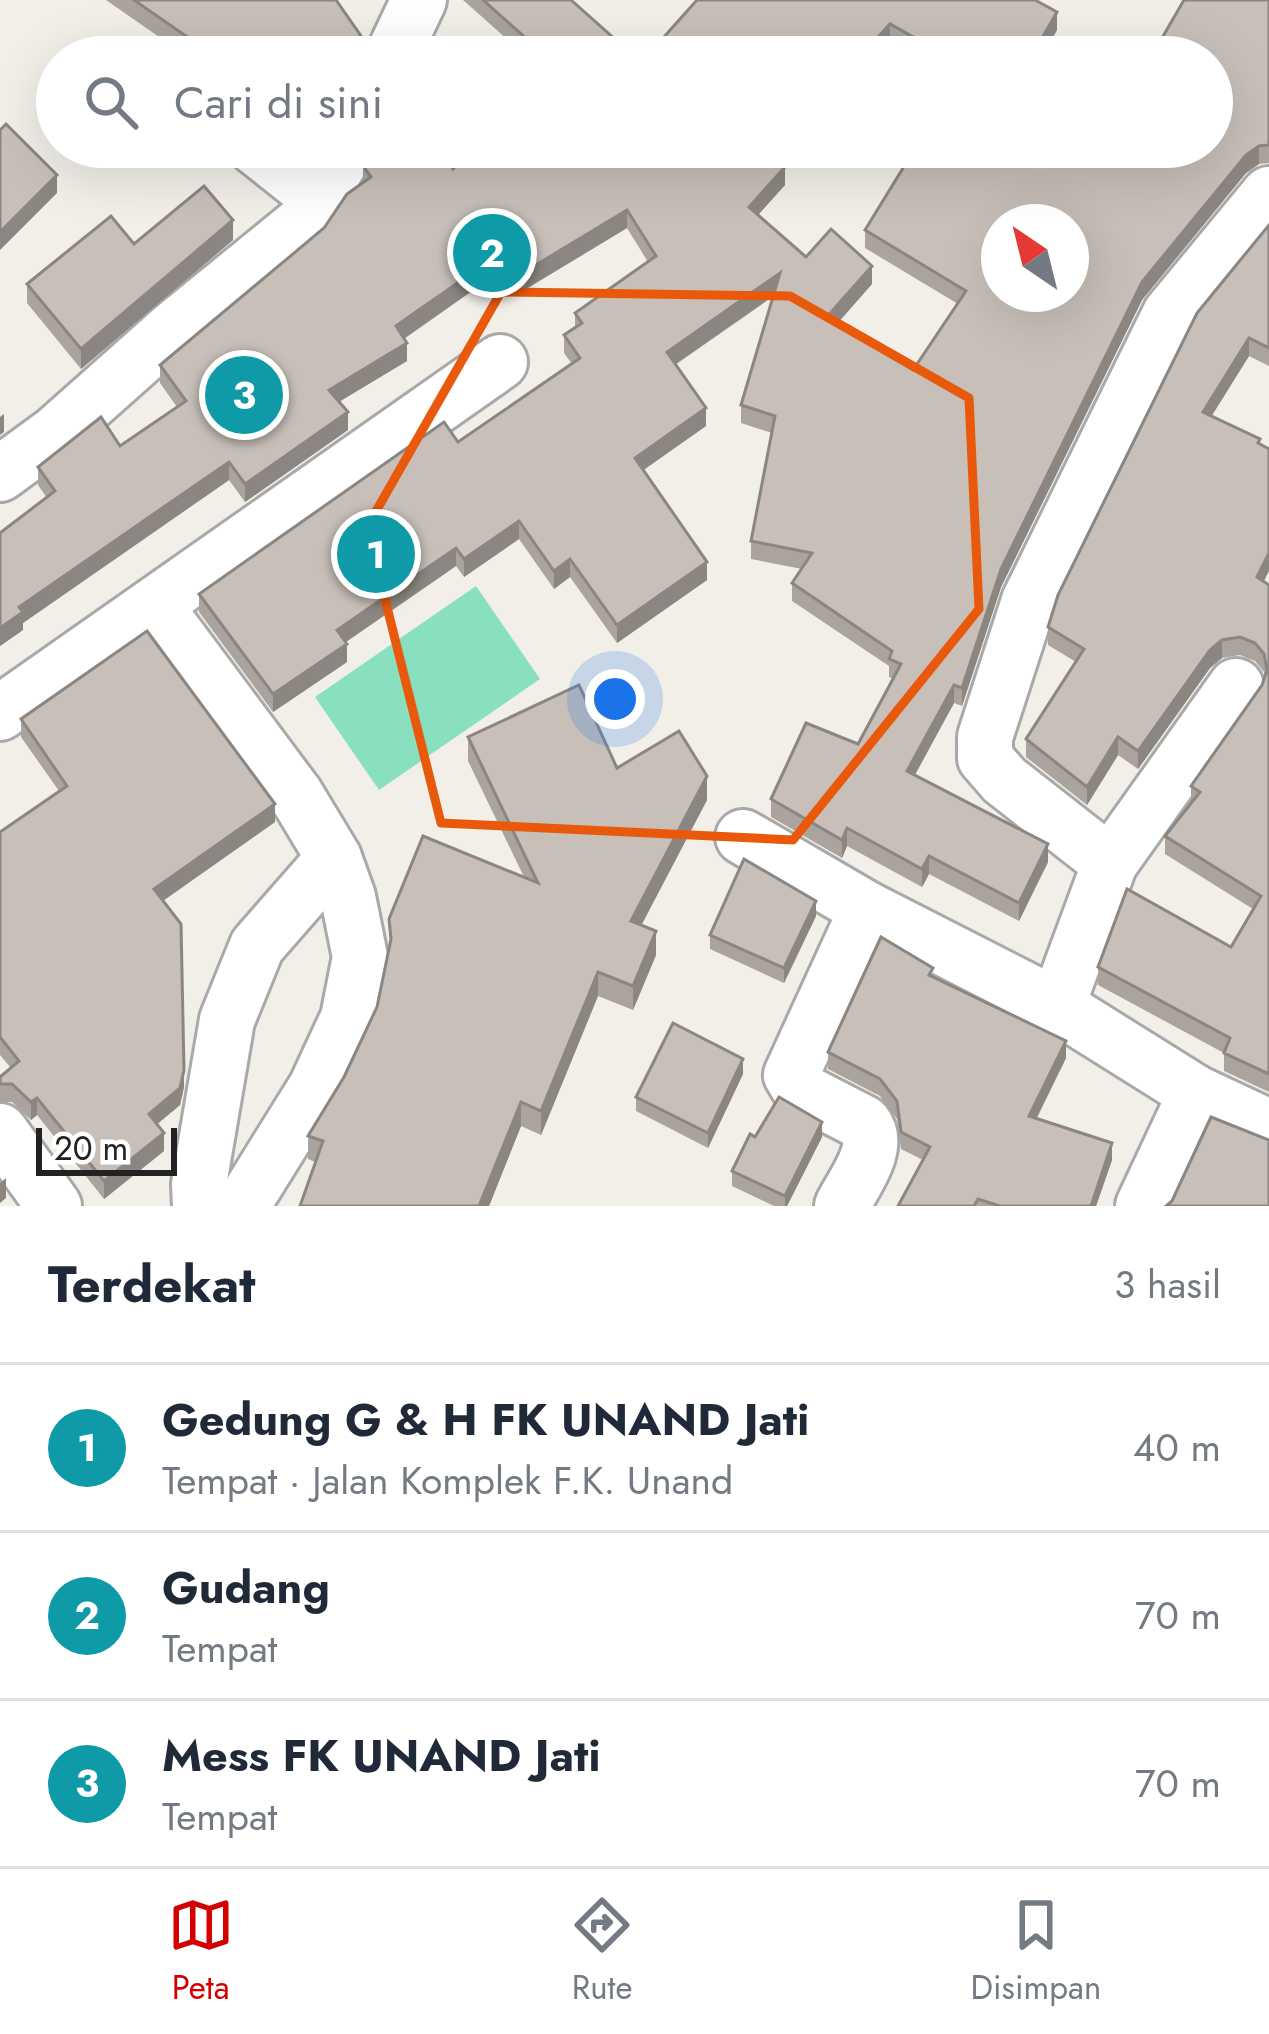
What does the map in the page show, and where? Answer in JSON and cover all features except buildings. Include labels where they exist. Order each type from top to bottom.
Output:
[{"type":"street","points":[[402,36],[419,0]]},
{"type":"street","points":[[282,168],[318,196]]},
{"type":"street","points":[[0,474],[56,433],[304,222],[336,168]]},
{"type":"street","points":[[1110,862],[1004,780],[985,758],[985,737],[1029,601],[1170,314],[1269,194]]},
{"type":"street","points":[[0,713],[500,362]]},
{"type":"street","points":[[155,606],[296,795],[334,859],[348,896],[359,957],[349,1018],[316,1087],[242,1206]]},
{"type":"street","points":[[1057,1006],[1110,862],[1236,686]]},
{"type":"street","points":[[743,836],[867,909],[1057,1006],[1196,1093],[1269,1126]]},
{"type":"street","points":[[200,1206],[199,1184],[227,1020],[257,946],[334,859]]},
{"type":"street","points":[[842,1206],[872,1147],[870,1130],[800,1090],[791,1076],[867,909]]},
{"type":"street","points":[[1143,1206],[1196,1093]]},
{"type":"street","points":[[0,1131],[54,1206]]},
{"type":"highlighted area","points":[[501,292],[790,296],[969,398],[979,609],[793,840],[441,823],[367,527]]},
{"type":"green space","points":[[476,586],[540,679],[379,790],[315,697]]},
{"type":"place","name":"Gudang","points":[[492,253]]},
{"type":"place","name":"Mess FK UNAND Jati","points":[[244,395]]},
{"type":"place","name":"Gedung G & H FK UNAND Jati","points":[[376,554]]}]
